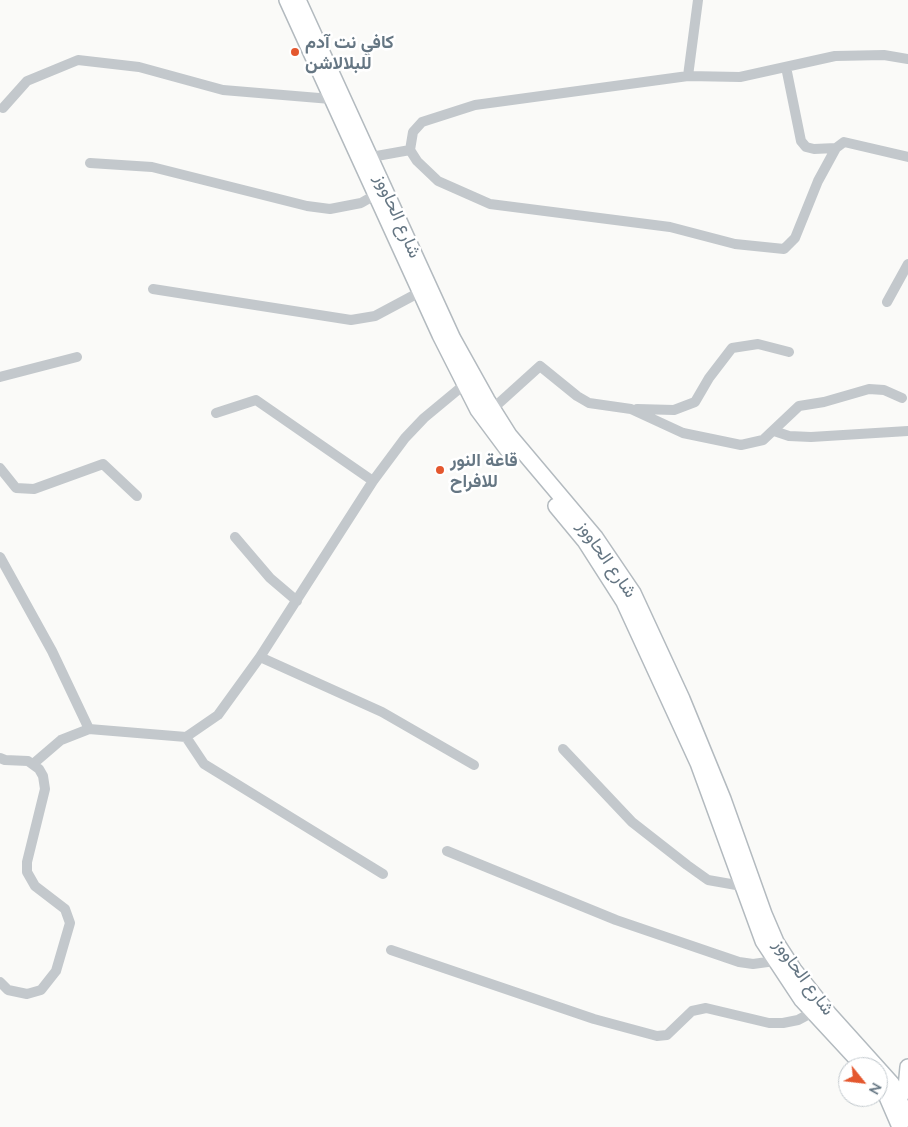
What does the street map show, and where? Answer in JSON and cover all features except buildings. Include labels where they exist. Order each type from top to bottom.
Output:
[{"type":"main road","points":[[287,0],[375,195],[465,384],[488,413],[500,440],[585,541],[624,602],[698,762],[763,940],[802,1000],[855,1057]]},
{"type":"main road","name":"شارع الحاووز","points":[[298,0],[488,413],[596,537],[633,593],[682,699],[723,799],[764,914],[776,942],[794,970],[829,1014],[877,1065],[901,1094],[908,1119]]},
{"type":"main road","points":[[900,1127],[901,1094],[908,1067]]},
{"type":"main road","points":[[888,1088],[901,1094]]},
{"type":"street","points":[[688,76],[698,0]]},
{"type":"street","points":[[908,59],[884,54],[835,56],[740,77],[688,76],[475,105],[422,122],[414,132],[410,150],[417,161],[438,181],[490,204],[670,227],[735,244],[784,248],[795,238],[818,180],[836,148],[844,142],[908,157]]},
{"type":"street","points":[[3,108],[27,81],[78,60],[139,67],[223,90],[331,98]]},
{"type":"street","points":[[786,67],[801,140],[806,147],[814,149],[836,148]]},
{"type":"street","points":[[371,157],[410,150]]},
{"type":"street","points":[[90,163],[152,167],[330,209],[347,207],[375,195]]},
{"type":"street","points":[[887,302],[908,264]]},
{"type":"street","points":[[152,289],[351,320],[375,316],[420,292]]},
{"type":"street","points":[[488,413],[540,366],[577,396],[589,403],[631,409],[674,410],[695,402],[709,378],[732,348],[758,344],[789,352]]},
{"type":"street","points":[[0,377],[78,357]]},
{"type":"street","points":[[33,764],[61,740],[89,729],[186,737],[218,715],[260,657],[373,481],[405,438],[424,418],[465,384]]},
{"type":"street","points":[[631,409],[683,433],[725,443],[751,444],[763,440],[799,406],[824,402],[869,389],[884,390],[902,398]]},
{"type":"street","points":[[216,413],[256,400],[373,481]]},
{"type":"street","points":[[774,431],[789,436],[811,437],[908,431]]},
{"type":"street","points":[[0,468],[16,488],[34,489],[104,464],[137,496]]},
{"type":"street","points":[[235,537],[270,578],[297,601]]},
{"type":"street","points":[[0,557],[52,651],[89,729]]},
{"type":"street","points":[[260,657],[382,712],[474,764]]},
{"type":"street","points":[[186,737],[204,764],[383,874]]},
{"type":"street","points":[[563,749],[632,822],[686,865],[708,880],[742,886]]},
{"type":"street","points":[[0,758],[33,764],[41,772],[45,785],[27,862],[27,872],[32,883],[65,909],[69,916],[70,927],[56,971],[41,990],[27,994],[8,990],[0,982]]},
{"type":"street","points":[[447,851],[616,920],[701,947],[739,962],[753,964],[775,961]]},
{"type":"street","points":[[391,950],[594,1018],[657,1036],[667,1035],[692,1010],[706,1008],[769,1023],[798,1020],[813,1012]]},
{"type":"place","name":"كافي نت آدم للبلالاشن","points":[[295,52]]},
{"type":"place","name":"قاعة النور للافراح","points":[[440,470]]}]
